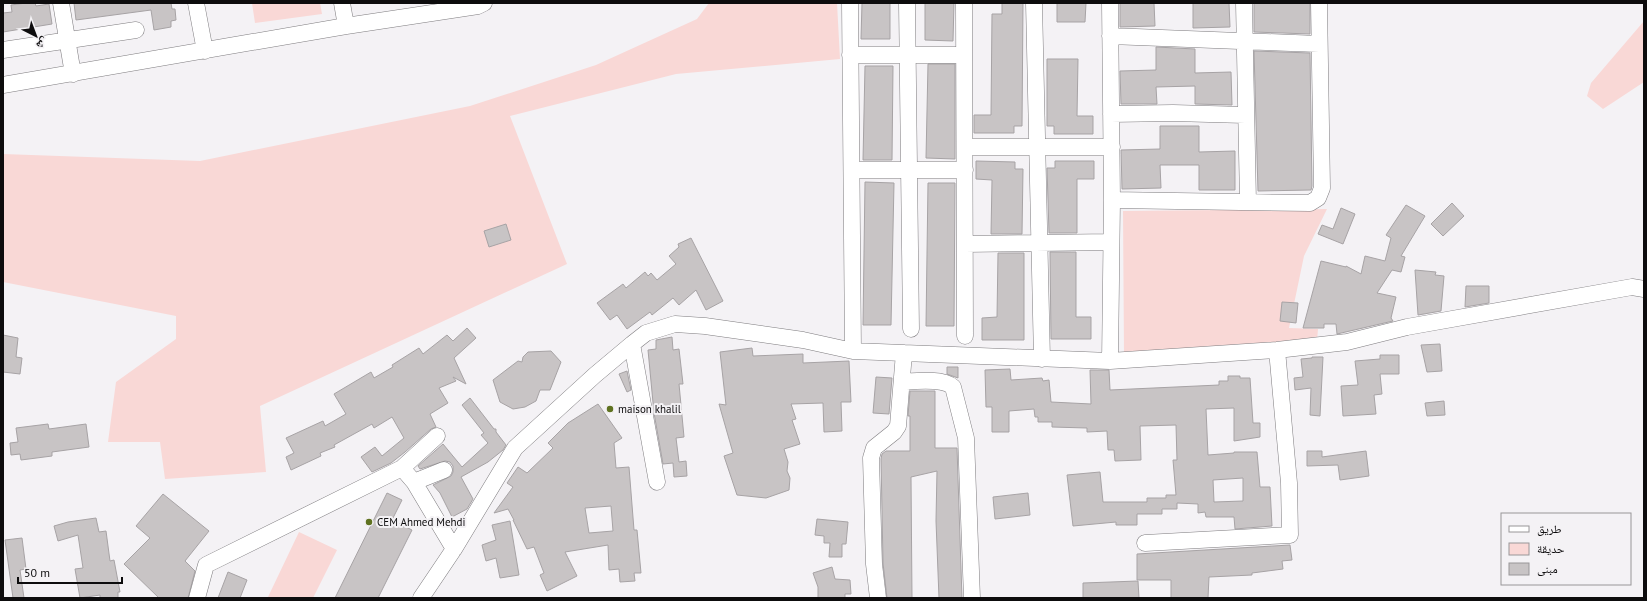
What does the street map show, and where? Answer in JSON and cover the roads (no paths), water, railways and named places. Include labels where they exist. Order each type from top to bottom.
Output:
[{"type":"street","points":[[61,3],[73,74]]},
{"type":"street","points":[[196,3],[205,51]]},
{"type":"street","points":[[342,3],[346,26]]},
{"type":"street","points":[[3,85],[346,26],[478,6],[484,3]]},
{"type":"street","points":[[850,3],[853,351]]},
{"type":"street","points":[[907,3],[911,329]]},
{"type":"street","points":[[964,3],[965,336]]},
{"type":"street","points":[[1034,3],[1042,359]]},
{"type":"street","points":[[1110,3],[1112,147],[1110,361]]},
{"type":"street","points":[[1244,3],[1245,115],[1248,202]]},
{"type":"street","points":[[1112,200],[1310,203],[1318,198],[1321,193],[1319,3]]},
{"type":"street","points":[[3,50],[136,30]]},
{"type":"street","points":[[1110,36],[1319,44]]},
{"type":"street","points":[[850,55],[964,55]]},
{"type":"street","points":[[1111,114],[1173,113],[1245,115]]},
{"type":"street","points":[[965,147],[1112,147]]},
{"type":"street","points":[[852,170],[965,170]]},
{"type":"street","points":[[965,244],[1112,242]]},
{"type":"street","points":[[421,598],[454,549],[515,448],[595,375],[646,333],[675,324],[705,326],[803,340],[853,351],[1110,361],[1277,350],[1348,342],[1407,327],[1632,287],[1644,289]]},
{"type":"street","points":[[632,344],[657,482]]},
{"type":"street","points":[[1145,543],[1290,535],[1289,483],[1277,350]]},
{"type":"street","points":[[878,598],[874,564],[871,458],[874,448],[894,432],[898,426],[903,382],[904,353]]},
{"type":"street","points":[[903,382],[937,381],[953,386],[966,438],[972,598]]},
{"type":"street","points":[[197,598],[206,565],[402,468],[437,436]]},
{"type":"street","points":[[402,468],[414,482],[454,549]]},
{"type":"street","points":[[414,482],[444,470]]},
{"type":"place","name":"maison khalil","points":[[610,409]]},
{"type":"place","name":"CEM Ahmed Mehdi","points":[[369,522]]}]
